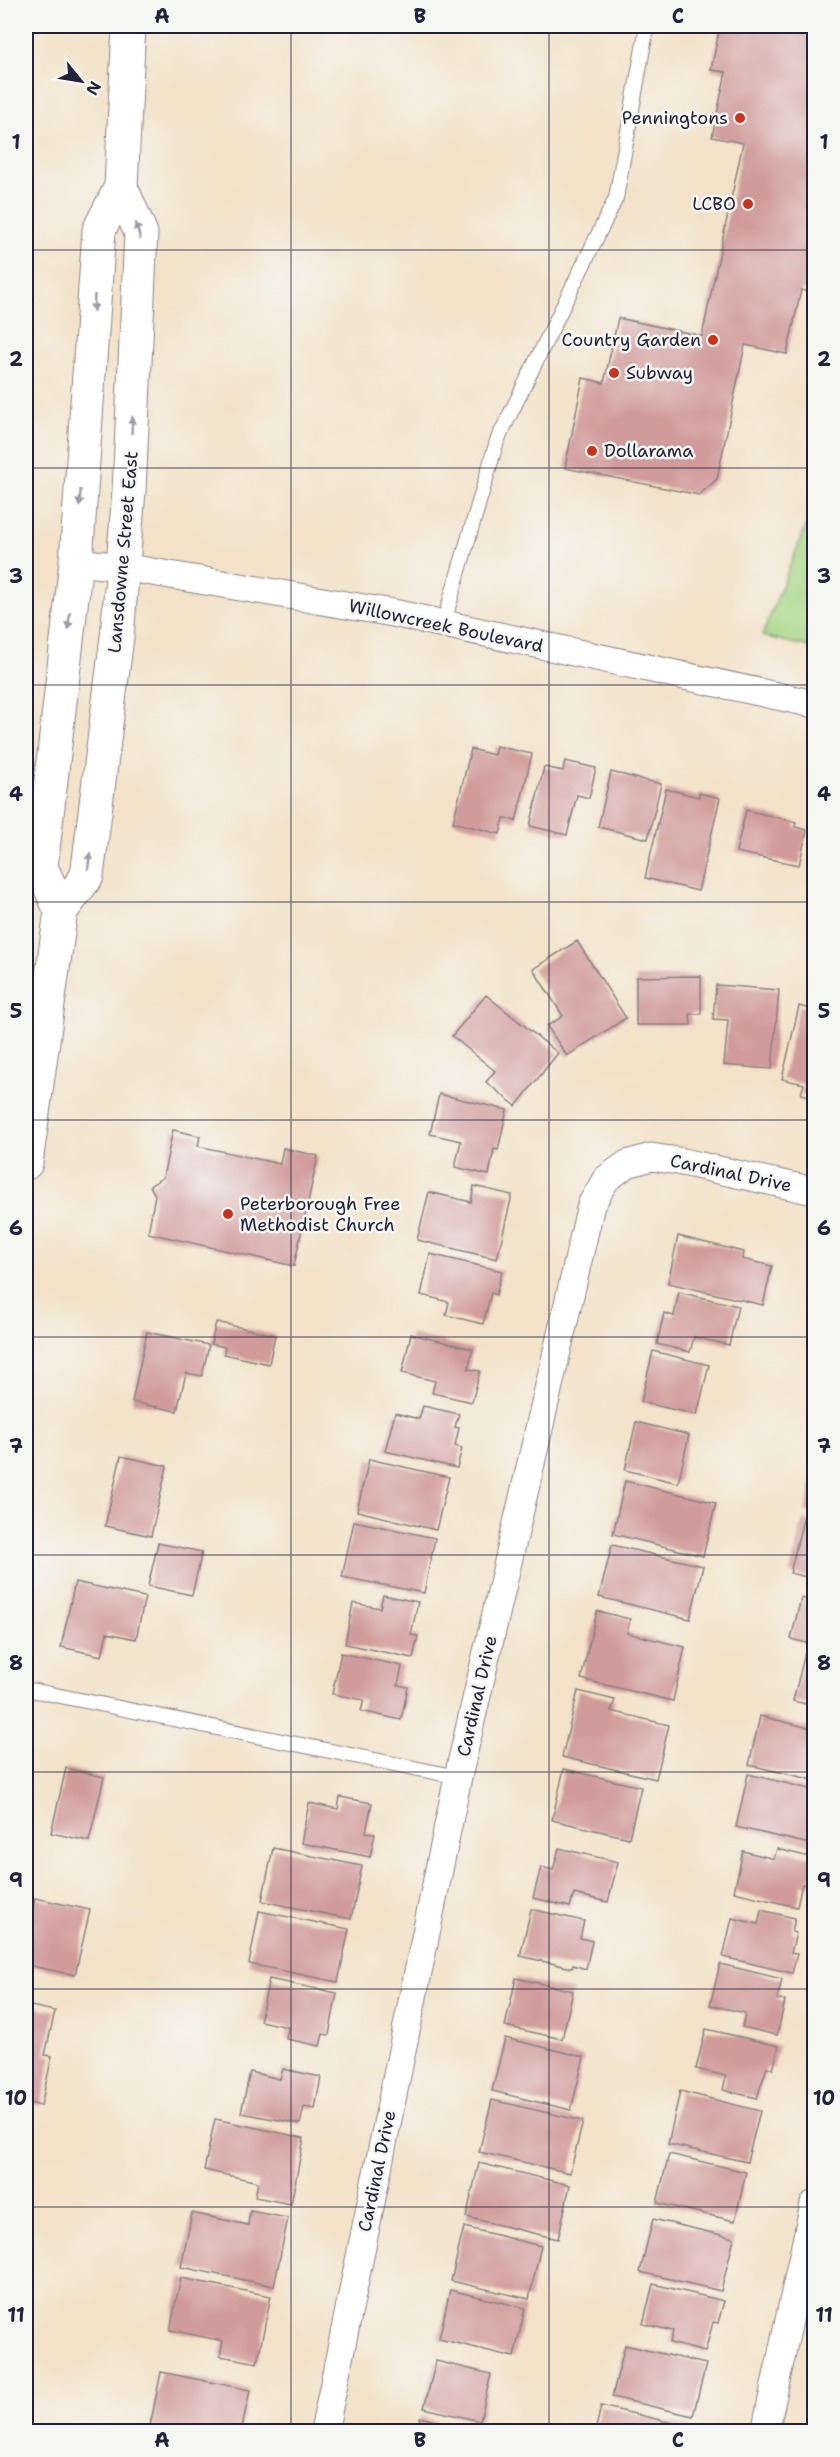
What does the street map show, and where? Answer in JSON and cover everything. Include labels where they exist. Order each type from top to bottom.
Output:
[{"type":"main road","name":"Lansdowne Street East","points":[[61,911],[41,867],[76,562],[99,230],[121,187],[129,26]]},
{"type":"main road","name":"Lansdowne Street East","points":[[26,1163],[61,911],[87,876],[117,637],[129,491],[141,233],[121,187]]},
{"type":"street","name":"Willowcreek Boulevard","points":[[76,562],[123,567],[393,613],[814,704]]},
{"type":"street","name":"Cardinal Drive","points":[[324,2432],[458,1777],[591,1204],[606,1179],[627,1164],[651,1157],[814,1191]]},
{"type":"street","points":[[765,2432],[814,2204]]},
{"type":"lane","points":[[443,625],[497,441],[616,198],[647,26]]},
{"type":"lane","points":[[26,1689],[458,1777]]},
{"type":"green space","points":[[814,511],[814,648],[762,636]]},
{"type":"building","points":[[720,26],[814,26],[814,293],[801,290],[787,354],[745,345],[717,479],[699,495],[565,468],[583,378],[604,383],[618,318],[702,336],[743,143],[712,137],[726,72],[711,70]]},
{"type":"building","points":[[496,746],[532,754],[516,821],[504,818],[500,834],[453,822],[471,749],[494,755]]},
{"type":"building","points":[[565,761],[596,768],[589,798],[577,795],[567,835],[530,826],[544,767],[563,771]]},
{"type":"building","points":[[611,772],[661,784],[648,839],[598,827]]},
{"type":"building","points":[[666,789],[699,797],[699,793],[720,798],[698,891],[645,878]]},
{"type":"building","points":[[746,810],[796,822],[795,827],[807,830],[799,865],[736,852]]},
{"type":"building","points":[[577,941],[626,1018],[567,1056],[547,1026],[563,1016],[533,969]]},
{"type":"building","points":[[701,976],[701,1014],[690,1014],[691,1025],[636,1025],[636,977]]},
{"type":"building","points":[[716,985],[779,990],[772,1069],[724,1065],[728,1020],[713,1019]]},
{"type":"building","points":[[486,995],[558,1053],[516,1106],[486,1082],[495,1071],[452,1036]]},
{"type":"building","points":[[799,1006],[814,1010],[814,1097],[801,1094],[804,1084],[782,1079]]},
{"type":"building","points":[[439,1094],[507,1110],[498,1150],[494,1149],[489,1175],[455,1167],[461,1141],[430,1134]]},
{"type":"building","name":"Peterborough Free Methodist Church","points":[[173,1130],[200,1136],[198,1146],[280,1164],[283,1148],[318,1156],[294,1266],[148,1233],[155,1195],[150,1186],[163,1177]]},
{"type":"building","points":[[474,1186],[512,1195],[497,1259],[417,1240],[429,1192],[471,1202]]},
{"type":"building","points":[[678,1236],[744,1252],[742,1259],[772,1266],[763,1305],[668,1283]]},
{"type":"building","points":[[430,1254],[502,1271],[496,1295],[491,1293],[483,1324],[446,1315],[449,1302],[421,1295]]},
{"type":"building","points":[[679,1292],[738,1306],[729,1345],[694,1337],[690,1352],[657,1344],[664,1313],[674,1316]]},
{"type":"building","points":[[216,1322],[275,1335],[269,1364],[224,1354],[225,1347],[211,1344]]},
{"type":"building","points":[[147,1332],[209,1345],[202,1376],[186,1373],[177,1411],[132,1402]]},
{"type":"building","points":[[411,1334],[473,1349],[468,1369],[480,1371],[472,1402],[432,1393],[435,1381],[402,1373]]},
{"type":"building","points":[[653,1351],[709,1365],[697,1415],[641,1402]]},
{"type":"building","points":[[423,1406],[459,1414],[455,1427],[459,1428],[455,1446],[462,1448],[457,1468],[385,1451],[395,1413],[419,1419]]},
{"type":"building","points":[[636,1422],[689,1435],[678,1483],[625,1470]]},
{"type":"building","points":[[121,1456],[167,1466],[151,1536],[105,1526]]},
{"type":"building","points":[[369,1459],[449,1477],[436,1530],[357,1511]]},
{"type":"building","points":[[814,1476],[814,1514],[805,1511]]},
{"type":"building","points":[[625,1481],[716,1503],[703,1556],[613,1534]]},
{"type":"building","points":[[803,1519],[814,1522],[814,1579],[790,1573]]},
{"type":"building","points":[[354,1521],[435,1538],[424,1593],[342,1577]]},
{"type":"building","points":[[158,1543],[202,1552],[192,1595],[148,1586]]},
{"type":"building","points":[[612,1545],[703,1566],[690,1619],[599,1597]]},
{"type":"building","points":[[75,1582],[145,1597],[136,1639],[107,1633],[102,1656],[61,1647]]},
{"type":"building","points":[[383,1595],[418,1602],[411,1635],[418,1636],[413,1658],[345,1644],[353,1603],[380,1608]]},
{"type":"building","points":[[801,1598],[814,1601],[814,1645],[791,1639]]},
{"type":"building","points":[[597,1611],[630,1619],[627,1633],[685,1647],[673,1701],[581,1679]]},
{"type":"building","points":[[341,1653],[402,1666],[398,1685],[408,1687],[401,1720],[361,1711],[364,1700],[332,1694]]},
{"type":"building","points":[[805,1653],[814,1655],[814,1706],[793,1701]]},
{"type":"building","points":[[578,1691],[615,1700],[611,1711],[669,1725],[656,1779],[562,1757]]},
{"type":"building","points":[[760,1716],[814,1729],[814,1780],[749,1765]]},
{"type":"building","points":[[66,1768],[104,1777],[89,1841],[51,1833]]},
{"type":"building","points":[[564,1769],[641,1787],[629,1838],[552,1820]]},
{"type":"building","points":[[748,1774],[814,1790],[814,1845],[736,1827]]},
{"type":"building","points":[[340,1797],[372,1803],[366,1832],[375,1834],[370,1857],[301,1843],[309,1803],[338,1809]]},
{"type":"building","points":[[273,1848],[362,1866],[351,1919],[262,1901]]},
{"type":"building","points":[[559,1848],[618,1862],[608,1902],[574,1894],[570,1907],[533,1898],[541,1867],[553,1870]]},
{"type":"building","points":[[777,1849],[814,1858],[810,1886],[802,1884],[797,1907],[734,1892],[743,1851],[774,1859]]},
{"type":"building","points":[[35,1898],[90,1910],[75,1975],[26,1965],[26,1944]]},
{"type":"building","points":[[531,1909],[584,1921],[580,1938],[592,1941],[586,1969],[520,1956]]},
{"type":"building","points":[[761,1910],[795,1918],[792,1932],[796,1933],[791,1953],[797,1954],[792,1973],[723,1957],[732,1918],[758,1924]]},
{"type":"building","points":[[259,1911],[349,1929],[338,1982],[249,1964]]},
{"type":"building","points":[[720,1964],[782,1979],[777,1999],[785,2001],[777,2035],[742,2027],[745,2013],[710,2005]]},
{"type":"building","points":[[516,1978],[573,1991],[562,2039],[505,2026]]},
{"type":"building","points":[[269,1979],[337,1993],[329,2035],[323,2034],[320,2046],[286,2039],[288,2027],[260,2021]]},
{"type":"building","points":[[26,2005],[55,2011],[45,2055],[52,2056],[41,2106],[26,2102]]},
{"type":"building","points":[[706,2029],[779,2046],[773,2069],[767,2067],[757,2098],[723,2090],[726,2076],[696,2069]]},
{"type":"building","points":[[505,2038],[584,2057],[571,2110],[492,2091]]},
{"type":"building","points":[[283,2069],[321,2077],[315,2109],[304,2107],[300,2124],[241,2113],[250,2072],[280,2079]]},
{"type":"building","points":[[680,2091],[760,2111],[747,2162],[668,2144]]},
{"type":"building","points":[[492,2100],[583,2121],[570,2173],[479,2152]]},
{"type":"building","points":[[215,2119],[304,2138],[291,2204],[255,2197],[258,2182],[204,2170]]},
{"type":"building","points":[[669,2154],[746,2172],[735,2221],[657,2203]]},
{"type":"building","points":[[479,2163],[570,2185],[558,2239],[466,2217]]},
{"type":"building","points":[[250,2211],[288,2218],[274,2286],[181,2267],[192,2213],[248,2225]]},
{"type":"building","points":[[653,2219],[734,2238],[721,2291],[640,2272]]},
{"type":"building","points":[[464,2227],[541,2246],[529,2299],[451,2281]]},
{"type":"building","points":[[181,2278],[271,2296],[257,2363],[220,2356],[223,2341],[170,2330]]},
{"type":"building","points":[[653,2284],[724,2301],[718,2323],[713,2322],[705,2352],[670,2343],[673,2331],[643,2324]]},
{"type":"building","points":[[450,2290],[525,2308],[514,2357],[439,2339]]},
{"type":"building","points":[[625,2345],[706,2364],[693,2416],[612,2397]]},
{"type":"building","points":[[436,2361],[491,2374],[480,2421],[424,2408]]},
{"type":"building","points":[[161,2372],[250,2390],[241,2432],[176,2432],[150,2426]]},
{"type":"building","points":[[601,2406],[690,2427],[689,2432],[595,2432]]},
{"type":"building","points":[[420,2417],[476,2431],[476,2432],[417,2432]]},
{"type":"place","name":"Penningtons","points":[[740,118]]},
{"type":"place","name":"LCBO","points":[[748,204]]},
{"type":"place","name":"Country Garden","points":[[713,340]]},
{"type":"place","name":"Subway","points":[[614,373]]},
{"type":"place","name":"Dollarama","points":[[592,451]]},
{"type":"place","name":"Peterborough Free Methodist Church","points":[[228,1214]]}]
